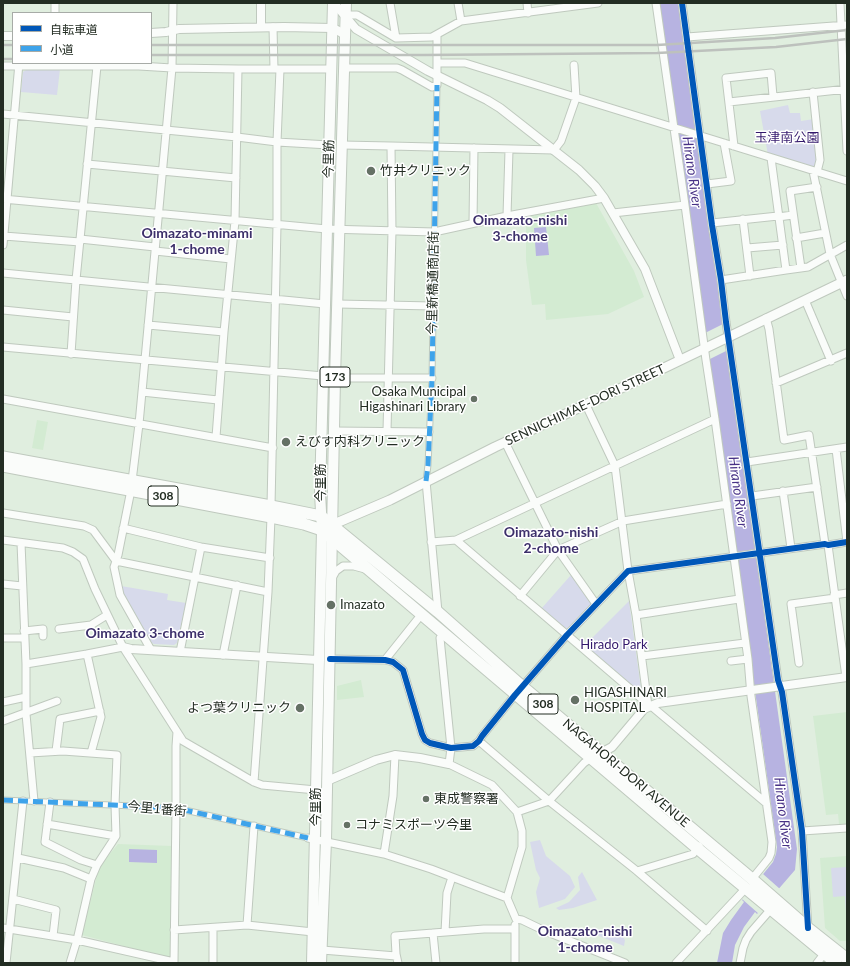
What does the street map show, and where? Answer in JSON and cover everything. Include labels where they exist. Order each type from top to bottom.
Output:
[{"type":"highway","name":"308","points":[[3,457],[132,486]]},
{"type":"highway","name":"308","points":[[3,466],[132,486],[271,512],[321,516],[332,524]]},
{"type":"highway","name":"308","points":[[271,512],[322,530]]},
{"type":"highway","name":"NAGAHORI-DORI AVENUE","points":[[332,524],[438,612],[519,691]]},
{"type":"highway","name":"NAGAHORI-DORI AVENUE","points":[[322,530],[444,634],[519,691],[596,755],[705,840],[770,904],[824,954],[843,957]]},
{"type":"highway","name":"NAGAHORI-DORI AVENUE","points":[[596,755],[697,848],[751,885]]},
{"type":"highway","name":"NAGAHORI-DORI AVENUE","points":[[770,904],[808,928],[843,957]]},
{"type":"main road","name":"今里筋","points":[[312,963],[312,838],[316,790],[322,530],[320,492],[333,3]]},
{"type":"main road","name":"今里筋","points":[[321,963],[326,841],[335,378],[346,3]]},
{"type":"main road","name":"SENNICHIMAE-DORI STREET","points":[[322,530],[332,524],[362,513],[505,442],[586,405],[845,281]]},
{"type":"street","points":[[151,650],[120,595],[114,567],[118,555],[132,486],[139,424],[172,68],[173,3]]},
{"type":"street","points":[[261,3],[262,27]]},
{"type":"street","points":[[333,3],[356,28],[437,75],[500,108],[579,170],[595,186],[604,198],[645,269],[680,360]]},
{"type":"street","points":[[390,3],[396,38]]},
{"type":"street","points":[[458,3],[461,21]]},
{"type":"street","points":[[527,3],[528,13]]},
{"type":"street","points":[[345,15],[357,15],[396,38],[432,37],[461,21],[596,3]]},
{"type":"street","points":[[656,3],[735,556],[739,599],[753,690],[772,842],[771,853],[751,885],[676,963]]},
{"type":"street","points":[[682,3],[699,136],[752,496],[758,553],[802,832],[808,928]]},
{"type":"street","points":[[840,3],[844,25],[847,151]]},
{"type":"street","points":[[687,37],[844,25]]},
{"type":"street","points":[[152,33],[179,29],[273,27],[332,28],[345,35]]},
{"type":"street","points":[[254,782],[270,558],[273,448],[277,225],[277,69],[273,27]]},
{"type":"street","points":[[344,68],[397,68],[432,87],[437,85],[437,35]]},
{"type":"street","points":[[437,62],[465,63],[847,181]]},
{"type":"street","points":[[3,245],[5,199],[11,159],[19,65]]},
{"type":"street","points":[[554,150],[561,141],[576,98],[574,65]]},
{"type":"street","points":[[3,66],[139,66],[172,68],[331,69]]},
{"type":"street","points":[[71,354],[90,122],[97,66]]},
{"type":"street","points":[[216,437],[218,400],[235,221],[238,69]]},
{"type":"street","points":[[734,146],[726,78],[770,73],[773,96]]},
{"type":"street","name":"今里新橋通商店街","points":[[426,481],[432,378],[437,85]]},
{"type":"street","points":[[729,102],[845,89]]},
{"type":"street","points":[[813,92],[820,160],[815,171],[817,187],[830,254],[845,281],[847,296]]},
{"type":"street","points":[[3,114],[277,142],[329,145]]},
{"type":"street","points":[[707,184],[731,181],[724,143]]},
{"type":"street","points":[[342,146],[554,150]]},
{"type":"street","points":[[387,431],[392,231],[391,146]]},
{"type":"street","points":[[473,223],[474,148]]},
{"type":"street","points":[[507,216],[509,150]]},
{"type":"street","points":[[3,158],[11,159]]},
{"type":"street","points":[[771,158],[786,270]]},
{"type":"street","points":[[87,164],[236,178]]},
{"type":"street","points":[[801,268],[790,191],[817,187]]},
{"type":"street","points":[[5,199],[340,230],[434,232],[507,216],[604,198]]},
{"type":"street","points":[[613,213],[685,205]]},
{"type":"street","points":[[712,223],[793,215]]},
{"type":"street","points":[[743,219],[750,276]]},
{"type":"street","points":[[796,238],[825,233]]},
{"type":"street","points":[[4,236],[80,241],[231,259]]},
{"type":"street","points":[[747,248],[783,245]]},
{"type":"street","points":[[721,280],[808,268],[847,245]]},
{"type":"street","points":[[3,273],[325,304]]},
{"type":"street","points":[[805,300],[831,361]]},
{"type":"street","points":[[338,304],[433,306]]},
{"type":"street","points":[[3,310],[73,317]]},
{"type":"street","points":[[517,812],[550,801],[584,762],[612,747],[649,705],[846,677],[809,435],[784,440],[769,328],[766,318]]},
{"type":"street","points":[[148,325],[224,332]]},
{"type":"street","points":[[3,347],[221,368],[323,376]]},
{"type":"street","points":[[776,383],[847,354]]},
{"type":"street","points":[[335,378],[432,378]]},
{"type":"street","points":[[142,392],[218,400]]},
{"type":"street","points":[[3,399],[273,448]]},
{"type":"street","points":[[586,405],[615,466],[628,571],[649,705]]},
{"type":"street","points":[[431,542],[456,540],[716,419]]},
{"type":"street","points":[[334,431],[429,432]]},
{"type":"street","points":[[505,442],[558,550],[596,604]]},
{"type":"street","points":[[747,462],[847,447]]},
{"type":"street","points":[[330,659],[385,660],[393,662],[403,670],[425,740],[430,743],[451,748],[473,746],[479,741],[519,691],[567,636],[628,571],[792,548],[847,542],[843,480],[836,449]]},
{"type":"street","points":[[426,481],[438,612]]},
{"type":"street","points":[[752,496],[817,487]]},
{"type":"street","points":[[783,491],[792,548]]},
{"type":"street","points":[[520,596],[558,550],[623,521],[727,504]]},
{"type":"street","points":[[3,513],[84,526],[93,530],[116,562],[268,592]]},
{"type":"street","points":[[123,528],[201,546],[270,558]]},
{"type":"street","points":[[3,540],[63,548],[73,552],[83,559],[95,589],[123,647],[183,741],[254,782],[262,785],[316,790]]},
{"type":"street","points":[[456,540],[567,636],[766,803]]},
{"type":"street","points":[[21,543],[26,664],[26,713],[34,801]]},
{"type":"street","points":[[180,652],[201,546]]},
{"type":"street","points":[[331,580],[340,567],[359,567],[369,571]]},
{"type":"street","points":[[3,584],[22,586]]},
{"type":"street","points":[[223,654],[237,585]]},
{"type":"street","points":[[799,663],[791,604],[847,593]]},
{"type":"street","points":[[636,616],[739,599]]},
{"type":"street","points":[[59,628],[91,625],[107,615]]},
{"type":"street","points":[[385,660],[422,616]]},
{"type":"street","points":[[3,638],[43,629],[43,636]]},
{"type":"street","points":[[444,634],[440,638],[451,748],[449,764]]},
{"type":"street","points":[[642,656],[745,643]]},
{"type":"street","points":[[26,664],[123,647],[131,649],[318,660]]},
{"type":"street","points":[[87,654],[101,717],[91,753]]},
{"type":"street","points":[[731,661],[748,659]]},
{"type":"street","points":[[3,702],[26,697]]},
{"type":"street","points":[[3,720],[57,701]]},
{"type":"street","points":[[56,751],[60,719],[100,711]]},
{"type":"street","points":[[6,929],[77,940],[147,955],[174,963],[177,732]]},
{"type":"street","points":[[479,741],[550,801],[637,871],[707,931]]},
{"type":"street","points":[[30,753],[56,751],[117,755],[115,805],[116,836],[97,865],[91,879],[77,940],[70,963]]},
{"type":"street","points":[[384,854],[393,796],[395,755]]},
{"type":"street","points":[[327,781],[376,760],[395,755],[449,764],[492,785],[517,812],[522,831],[522,847],[507,898]]},
{"type":"street","name":"今里1番街","points":[[3,800],[176,808],[312,838]]},
{"type":"street","points":[[6,963],[6,929],[13,899],[23,801]]},
{"type":"street","points":[[50,802],[45,842],[81,860],[97,865]]},
{"type":"street","points":[[47,824],[116,836]]},
{"type":"street","points":[[247,926],[254,826]]},
{"type":"street","points":[[802,832],[847,828]]},
{"type":"street","points":[[312,838],[384,854],[431,869],[507,898],[519,920],[625,963]]},
{"type":"street","points":[[637,871],[693,854],[705,840]]},
{"type":"street","points":[[18,858],[64,868],[91,879]]},
{"type":"street","points":[[445,932],[447,893],[452,877]]},
{"type":"street","points":[[13,899],[56,910],[53,936]]},
{"type":"street","points":[[740,963],[746,940],[770,904]]},
{"type":"street","points":[[515,963],[514,929],[519,920]]},
{"type":"street","points":[[174,930],[247,926],[313,932]]},
{"type":"street","points":[[213,928],[213,963]]},
{"type":"street","points":[[322,950],[397,960],[395,936],[484,929],[514,929]]},
{"type":"street","points":[[433,933],[436,963]]},
{"type":"street","points":[[817,963],[824,954]]},
{"type":"street","points":[[147,955],[147,963]]},
{"type":"shaded area","points":[[596,203],[634,271],[644,297],[608,314],[546,320],[545,304],[532,305],[526,260],[526,217]]},
{"type":"shaded area","points":[[37,420],[48,422],[43,450],[32,448]]},
{"type":"shaded area","points":[[361,680],[364,697],[337,700],[337,686]]},
{"type":"shaded area","points":[[847,712],[847,824],[839,824],[838,814],[826,815],[813,716]]},
{"type":"shaded area","points":[[118,844],[172,846],[171,952],[169,958],[82,935],[99,867]]},
{"type":"shaded area","points":[[847,856],[847,941],[840,941],[825,928],[820,858]]},
{"type":"green space","points":[[60,69],[57,95],[21,92],[23,72],[26,70]]},
{"type":"green space","name":"玉津南公園","points":[[788,105],[790,113],[800,113],[801,121],[814,119],[817,160],[815,169],[768,155],[760,111]]},
{"type":"green space","name":"Hirado Park","points":[[571,575],[591,601],[591,604],[568,628],[564,628],[541,609]]},
{"type":"green space","points":[[121,586],[168,594],[167,600],[186,603],[177,643],[174,645],[152,643],[123,594]]},
{"type":"green space","name":"Hirado Park","points":[[629,601],[641,689],[637,691],[584,646]]},
{"type":"green space","points":[[540,840],[546,856],[570,876],[575,887],[565,899],[539,908],[536,892],[540,878],[536,870],[530,842]]},
{"type":"green space","points":[[847,867],[846,912],[845,896],[833,897],[831,868]]},
{"type":"green space","points":[[582,872],[597,900],[573,908],[559,910],[556,908],[569,902],[580,890],[578,877]]},
{"type":"green space","points":[[595,928],[617,936],[621,934],[625,940],[624,946],[594,934]]},
{"type":"water","name":"Hirano River","points":[[658,3],[679,3],[797,849],[795,870],[757,914],[755,912],[744,927],[735,945],[732,963],[717,963],[723,933],[744,902],[742,900],[773,862],[777,847]]},
{"type":"water","points":[[546,227],[549,255],[536,256],[534,228]]},
{"type":"water","points":[[129,849],[157,850],[157,863],[129,862]]},
{"type":"pier","points":[[725,323],[728,350],[708,360],[705,333]]},
{"type":"pier","points":[[763,874],[780,889],[759,914],[742,899]]},
{"type":"railway","points":[[152,45],[657,45],[775,38],[847,30]]},
{"type":"railway","points":[[152,55],[657,53],[776,47],[847,39]]},
{"type":"railway","points":[[3,45],[12,45]]},
{"type":"railway","points":[[3,59],[12,59]]},
{"type":"marked path","points":[[426,481],[432,378],[437,85]]},
{"type":"marked path","points":[[3,800],[176,808],[308,838]]},
{"type":"cycle path","points":[[682,3],[726,322],[778,680],[782,692],[802,831],[808,928]]},
{"type":"cycle path","points":[[330,659],[385,660],[393,662],[403,670],[425,740],[430,743],[451,748],[473,746],[479,741],[515,695],[567,635],[628,571],[847,542]]},
{"type":"place","name":"竹井クリニック","points":[[371,171]]},
{"type":"place","name":"Osaka Municipal Higashinari Library","points":[[474,399]]},
{"type":"place","name":"えびす内科クリニック","points":[[286,442]]},
{"type":"place","name":"Imazato","points":[[331,605]]},
{"type":"place","name":"HIGASHINARI HOSPITAL","points":[[575,700]]},
{"type":"place","name":"よつ葉クリニック","points":[[300,708]]},
{"type":"place","name":"東成警察署","points":[[426,799]]},
{"type":"place","name":"コナミスポーツ今里","points":[[347,825]]},
{"type":"district","name":"Oimazato-nishi 3-chome","points":[[520,228]]},
{"type":"district","name":"Oimazato-minami 1-chome","points":[[197,242]]},
{"type":"district","name":"Oimazato-nishi 2-chome","points":[[551,540]]},
{"type":"district","name":"Oimazato 3-chome","points":[[145,633]]},
{"type":"district","name":"Oimazato-nishi 1-chome","points":[[585,940]]}]
